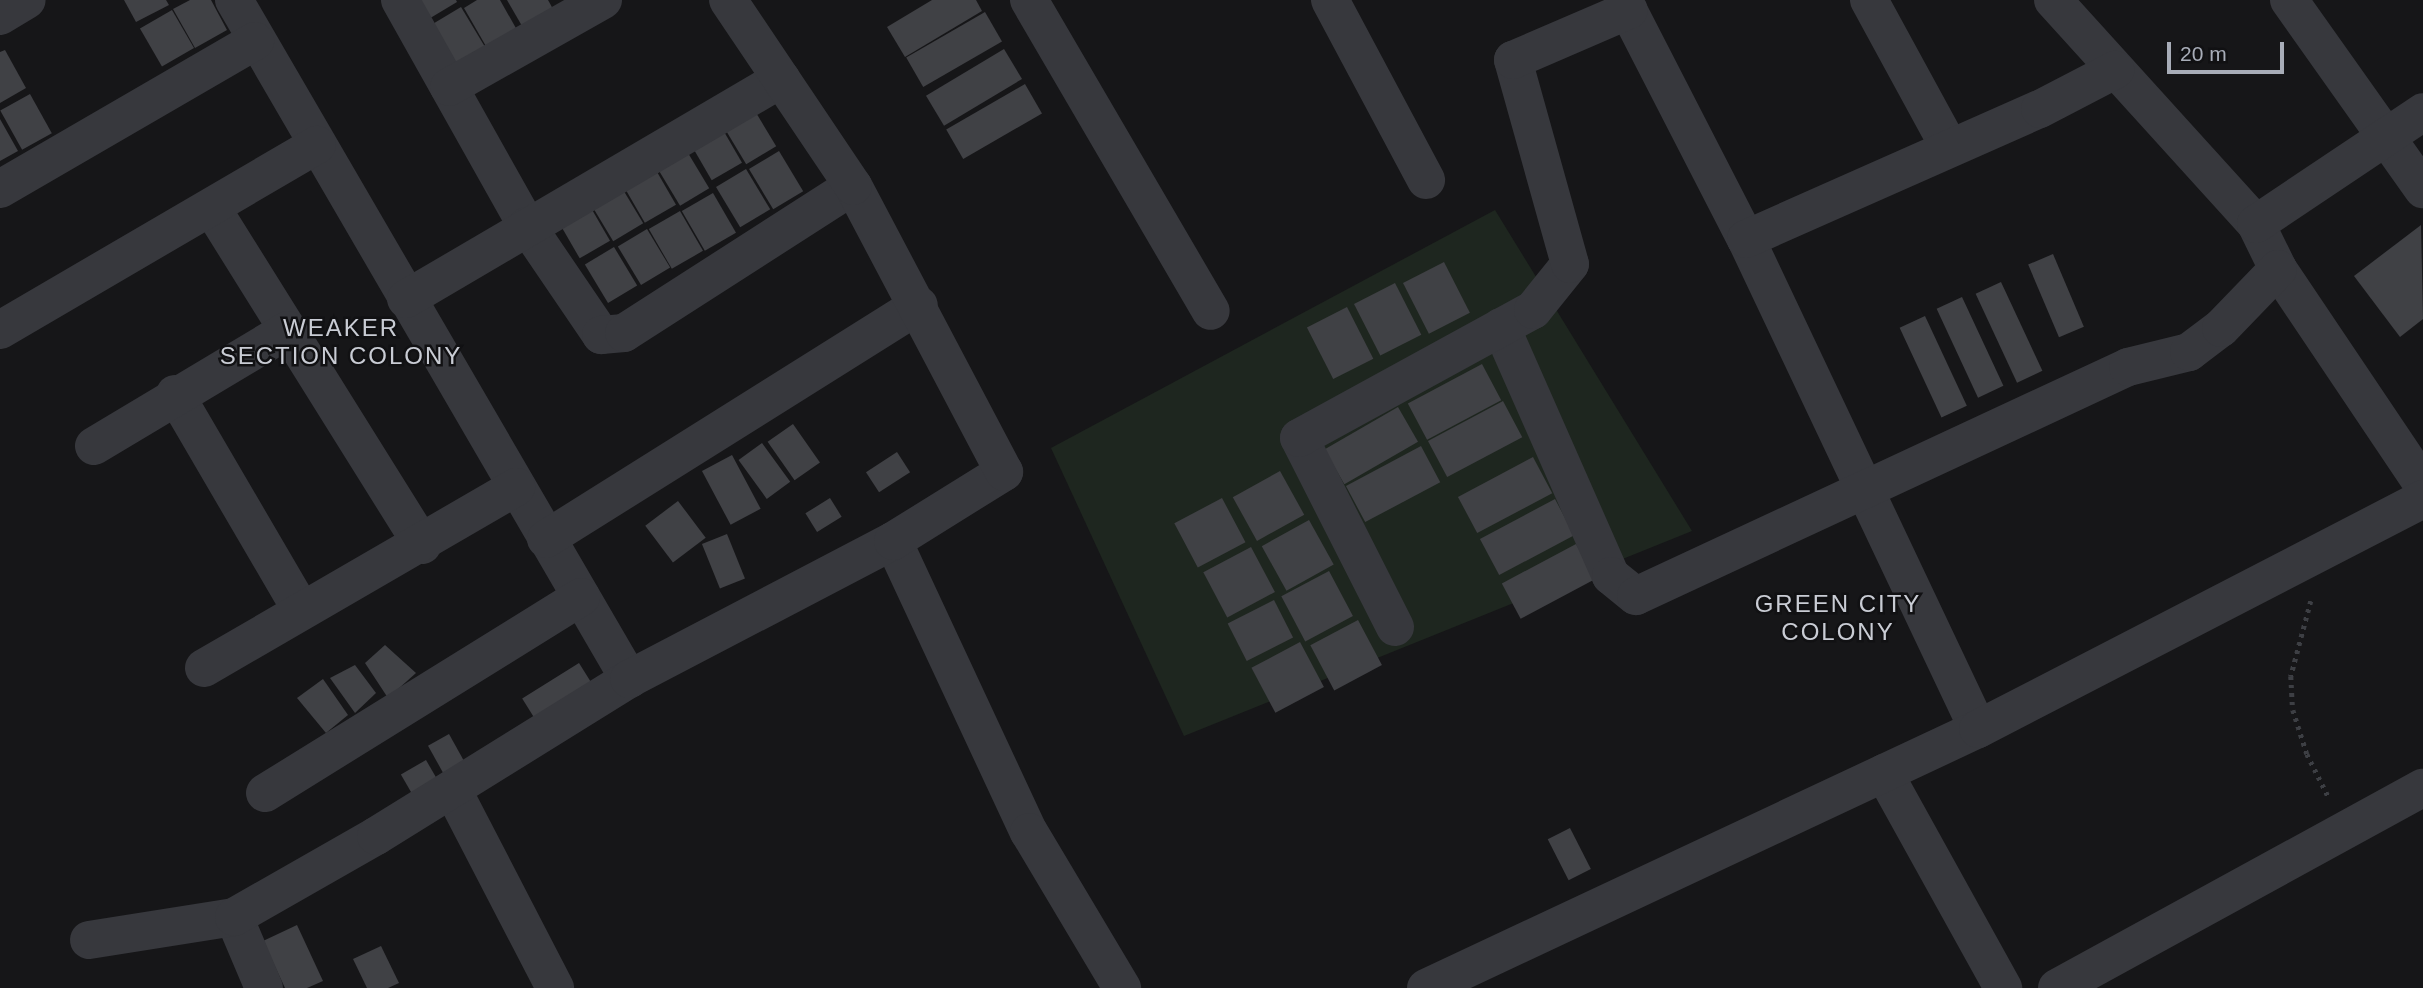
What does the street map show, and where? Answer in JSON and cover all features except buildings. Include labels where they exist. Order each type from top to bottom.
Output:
[{"type":"street","points":[[0,16],[27,0]]},
{"type":"street","points":[[234,0],[255,41],[629,679]]},
{"type":"street","points":[[400,0],[527,226],[592,327],[601,335],[612,336],[853,186]]},
{"type":"street","points":[[449,87],[603,0]]},
{"type":"street","points":[[89,940],[234,916],[452,789],[629,679],[892,541],[1004,472],[919,305],[853,186],[728,0]]},
{"type":"street","points":[[1029,0],[1211,311]]},
{"type":"street","points":[[1329,0],[1426,180]]},
{"type":"street","points":[[1869,0],[1949,148]]},
{"type":"street","points":[[2053,0],[2256,224],[2278,269],[2423,485]]},
{"type":"street","points":[[2289,0],[2423,189]]},
{"type":"street","points":[[1395,627],[1298,438],[1533,310],[1570,264],[1513,60],[1626,5],[1746,239],[1978,729]]},
{"type":"street","points":[[0,189],[255,41]]},
{"type":"street","points":[[1746,239],[2040,109],[2115,70]]},
{"type":"street","points":[[406,299],[782,79]]},
{"type":"street","points":[[2256,224],[2423,112]]},
{"type":"street","points":[[0,330],[213,210],[317,145]]},
{"type":"street","points":[[213,210],[422,545]]},
{"type":"street","points":[[1501,327],[1611,576],[1636,596],[2128,367],[2189,352],[2221,328],[2278,269]]},
{"type":"street","points":[[547,539],[919,305]]},
{"type":"street","points":[[94,446],[175,394],[288,330]]},
{"type":"street","points":[[175,394],[301,610]]},
{"type":"street","points":[[204,668],[301,610],[422,545],[516,488]]},
{"type":"street","points":[[1426,988],[1978,729],[2423,499]]},
{"type":"street","points":[[892,541],[1029,832],[1122,988]]},
{"type":"street","points":[[265,793],[580,597]]},
{"type":"street","points":[[1884,773],[2003,988]]},
{"type":"street","points":[[2056,988],[2423,788]]},
{"type":"street","points":[[452,789],[555,988]]},
{"type":"street","points":[[234,916],[264,988]]},
{"type":"path","points":[[2314,595],[2304,616],[2291,676],[2293,710],[2307,754],[2350,828]]},
{"type":"shaded area","points":[[1495,210],[1692,531],[1184,736],[1051,448]]},
{"type":"district","name":"WEAKER SECTION COLONY","points":[[341,342]]},
{"type":"district","name":"GREEN CITY COLONY","points":[[1838,618]]}]
